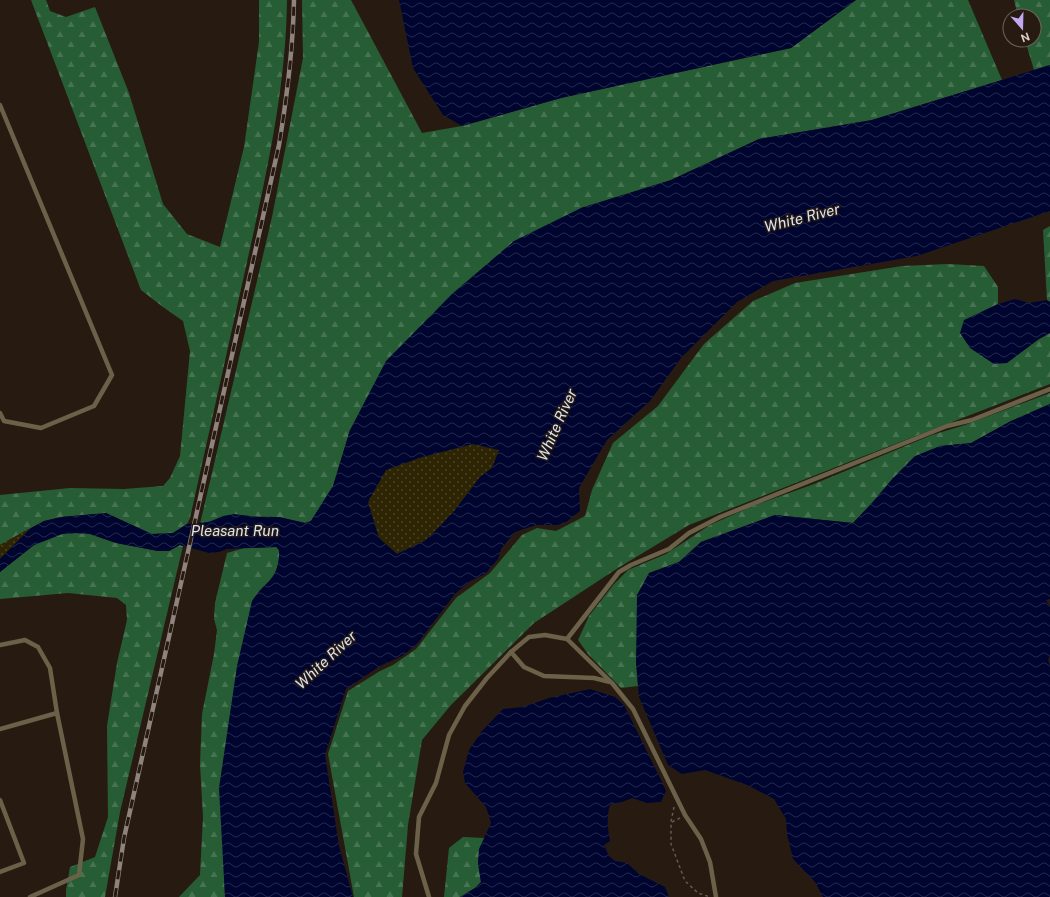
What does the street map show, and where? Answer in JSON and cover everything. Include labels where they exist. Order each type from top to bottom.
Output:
[{"type":"lane","points":[[0,105],[112,375],[94,406],[41,428],[4,421],[0,412]]},
{"type":"lane","points":[[567,639],[620,572],[631,565],[669,549],[689,532],[720,517],[920,436],[948,426],[972,420],[1050,389]]},
{"type":"lane","points":[[429,897],[416,854],[419,817],[436,782],[449,735],[465,706],[487,678],[511,652],[529,637],[545,635],[567,639],[612,683],[632,709],[685,815],[702,839],[710,862],[716,897]]},
{"type":"lane","points":[[0,645],[25,640],[38,648],[50,668],[57,713],[83,839],[79,875],[30,897]]},
{"type":"lane","points":[[511,652],[524,666],[544,676],[594,678],[612,683]]},
{"type":"lane","points":[[0,729],[57,713]]},
{"type":"lane","points":[[0,800],[24,863],[0,872]]},
{"type":"path","points":[[675,796],[671,822],[671,844],[685,881],[698,893],[710,897]]},
{"type":"green space","points":[[31,0],[46,0],[50,11],[66,17],[95,7],[129,93],[163,204],[187,234],[220,247],[244,147],[259,42],[259,0],[287,0],[283,66],[268,165],[190,518],[187,524],[173,533],[151,534],[106,513],[61,517],[44,521],[0,545],[0,495],[70,488],[124,489],[163,486],[170,478],[180,456],[190,351],[183,321],[141,290]]},
{"type":"green space","points":[[302,0],[351,0],[422,133],[462,126],[561,98],[791,48],[856,0],[968,0],[1002,80],[872,120],[759,139],[671,180],[581,208],[350,430],[333,486],[311,521],[305,523],[279,517],[223,516],[216,520],[200,524],[272,217],[303,58]]},
{"type":"green space","points":[[1014,0],[1050,0],[1050,65],[1034,70],[1027,48],[1042,48],[1042,8],[1016,8]]},
{"type":"green space","points":[[1050,226],[1050,302],[1047,300],[1043,230]]},
{"type":"green space","points":[[948,264],[984,266],[998,287],[998,304],[982,312],[1006,363],[1039,339],[1050,333],[1050,384],[689,525],[618,568],[534,623],[451,705],[422,740],[408,825],[402,897],[354,897],[328,754],[348,691],[380,671],[393,665],[416,649],[456,598],[490,573],[522,535],[537,528],[556,531],[585,516],[592,490],[613,443],[658,406],[704,344],[753,301],[795,283],[902,266]]},
{"type":"green space","points":[[1050,393],[1050,404],[1011,421],[971,443],[940,446],[871,504],[853,523],[775,515],[701,542],[679,562],[649,573],[636,662],[638,686],[621,688],[588,654],[578,640],[589,616],[614,584],[628,570],[666,554],[710,525],[753,506],[814,484],[932,435],[965,425]]},
{"type":"green space","points":[[62,534],[90,534],[116,543],[158,551],[169,551],[180,545],[183,546],[120,812],[105,897],[66,897],[66,890],[70,867],[95,857],[108,817],[107,726],[117,663],[127,620],[126,605],[117,598],[68,593],[0,599],[0,572],[34,545]]},
{"type":"green space","points":[[277,547],[279,559],[276,571],[269,583],[257,594],[224,863],[225,897],[179,897],[200,875],[203,817],[200,764],[202,714],[214,654],[217,630],[214,619],[215,603],[227,553],[244,548]]},
{"type":"green space","points":[[463,837],[485,838],[478,859],[481,882],[475,888],[460,897],[444,897],[449,848]]},
{"type":"sand","points":[[473,444],[499,450],[492,468],[480,477],[455,510],[426,540],[397,554],[379,538],[367,502],[386,470],[422,457]]},
{"type":"sand","points":[[30,528],[0,559],[0,545]]},
{"type":"water","points":[[399,0],[856,0],[791,48],[561,98],[462,126],[443,115],[413,68]]},
{"type":"water","points":[[1050,65],[1050,211],[917,256],[773,281],[737,302],[681,358],[650,401],[607,440],[579,488],[580,511],[566,522],[558,525],[536,525],[515,532],[501,549],[498,559],[485,574],[470,581],[455,594],[417,644],[402,656],[380,666],[346,689],[325,755],[339,846],[353,897],[225,897],[219,788],[237,666],[252,601],[274,574],[279,560],[279,550],[276,547],[227,549],[209,553],[180,545],[169,551],[158,551],[116,543],[90,534],[76,533],[62,534],[34,545],[0,572],[0,559],[31,528],[44,521],[61,517],[106,513],[152,534],[173,533],[187,524],[209,522],[223,516],[234,514],[258,517],[279,517],[305,523],[311,521],[333,486],[350,430],[386,361],[452,294],[514,241],[581,208],[671,180],[759,139],[872,120]],"holes":[[[473,444],[499,450],[492,468],[480,477],[455,510],[426,540],[397,554],[379,538],[368,502],[386,470],[422,457]]]},
{"type":"water","points":[[1015,299],[1029,303],[1047,300],[1050,302],[1050,333],[1039,339],[1007,363],[994,364],[970,348],[960,333],[964,320],[998,304]]},
{"type":"water","points":[[1050,404],[1050,599],[1046,600],[1050,607],[1050,655],[1048,660],[1050,665],[1050,897],[823,897],[815,882],[793,859],[787,834],[786,819],[774,799],[747,785],[705,770],[682,774],[668,765],[639,697],[636,662],[637,595],[649,573],[679,562],[701,542],[775,515],[853,523],[893,478],[915,456],[940,446],[971,443],[1011,421]]},
{"type":"water","points":[[590,689],[615,697],[624,705],[666,791],[661,802],[647,803],[632,798],[610,805],[608,828],[610,841],[604,845],[609,856],[615,861],[627,863],[639,874],[665,887],[669,897],[460,897],[475,888],[481,882],[478,863],[479,849],[491,823],[486,807],[465,783],[463,772],[469,750],[482,731],[503,709],[523,707],[549,698]]},
{"type":"railway","points":[[115,897],[124,838],[279,145],[289,73],[294,0]]},
{"type":"water label","name":"White River","points":[[802,218]]},
{"type":"water label","name":"White River","points":[[557,425]]},
{"type":"water label","name":"Pleasant Run","points":[[235,531]]},
{"type":"water label","name":"White River","points":[[326,660]]}]
